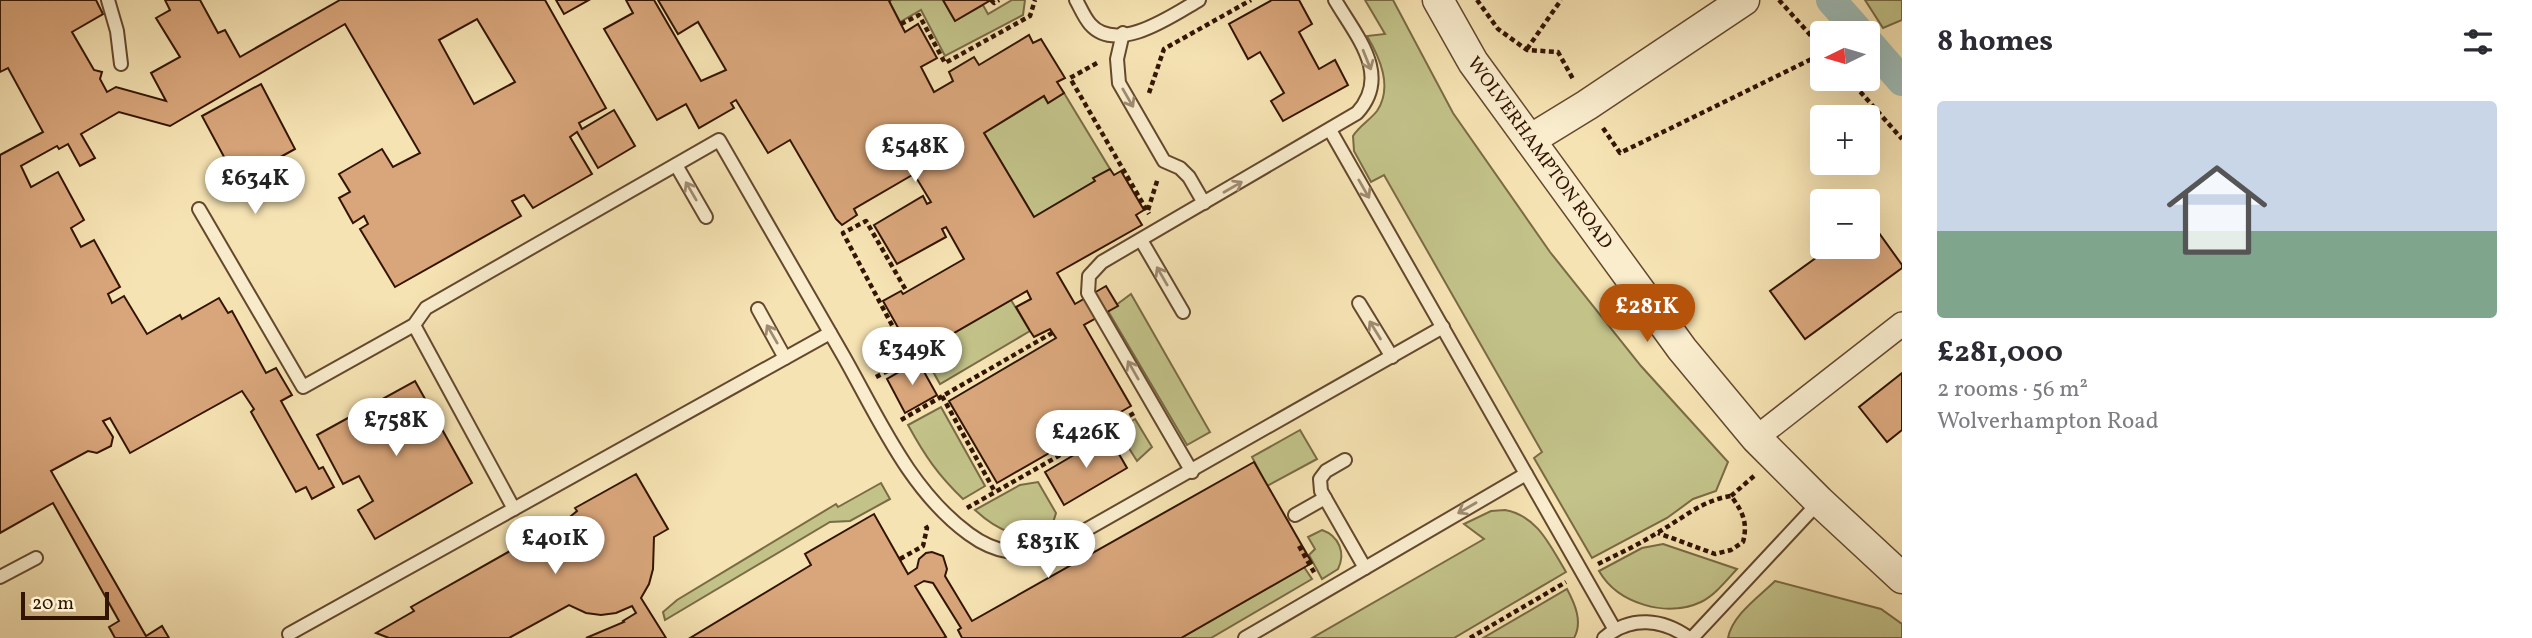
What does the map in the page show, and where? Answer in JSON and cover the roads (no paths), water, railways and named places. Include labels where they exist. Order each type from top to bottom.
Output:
[{"type":"street","name":"WOLVERHAMPTON ROAD","points":[[1438,0],[1473,62],[1682,349],[1756,438],[1902,578]]},
{"type":"street","points":[[1530,140],[1744,0]]},
{"type":"street","points":[[1756,438],[1902,324]]},
{"type":"lane","points":[[108,0],[117,30],[121,64]]},
{"type":"lane","points":[[1076,0],[1091,25],[1106,34],[1138,33],[1199,0]]},
{"type":"lane","points":[[1192,472],[1088,293],[1089,276],[1102,262],[1330,130],[1357,113],[1366,103],[1373,74],[1370,60],[1335,0]]},
{"type":"lane","points":[[1123,33],[1117,59],[1119,83],[1164,161],[1180,168],[1189,177],[1204,203]]},
{"type":"lane","points":[[1330,130],[1526,474],[1610,634],[1640,621],[1659,622],[1676,628],[1691,638],[1819,501]]},
{"type":"lane","points":[[199,209],[303,387],[414,325],[426,308],[719,140],[913,478],[969,533],[990,546],[1010,552],[1033,554],[1054,548],[1443,327]]},
{"type":"lane","points":[[676,165],[706,217]]},
{"type":"lane","points":[[1141,240],[1183,312]]},
{"type":"lane","points":[[1359,303],[1392,357]]},
{"type":"lane","points":[[758,310],[785,358]]},
{"type":"lane","points":[[414,325],[514,509]]},
{"type":"lane","points":[[289,634],[830,333]]},
{"type":"lane","points":[[1345,460],[1326,471],[1320,479],[1321,491],[1365,568]]},
{"type":"lane","points":[[1245,638],[1526,474]]},
{"type":"lane","points":[[1295,515],[1325,498]]},
{"type":"lane","points":[[0,577],[36,558]]},
{"type":"waterway","points":[[1831,0],[1849,21]]},
{"type":"waterway","points":[[1880,56],[1902,81]]}]
